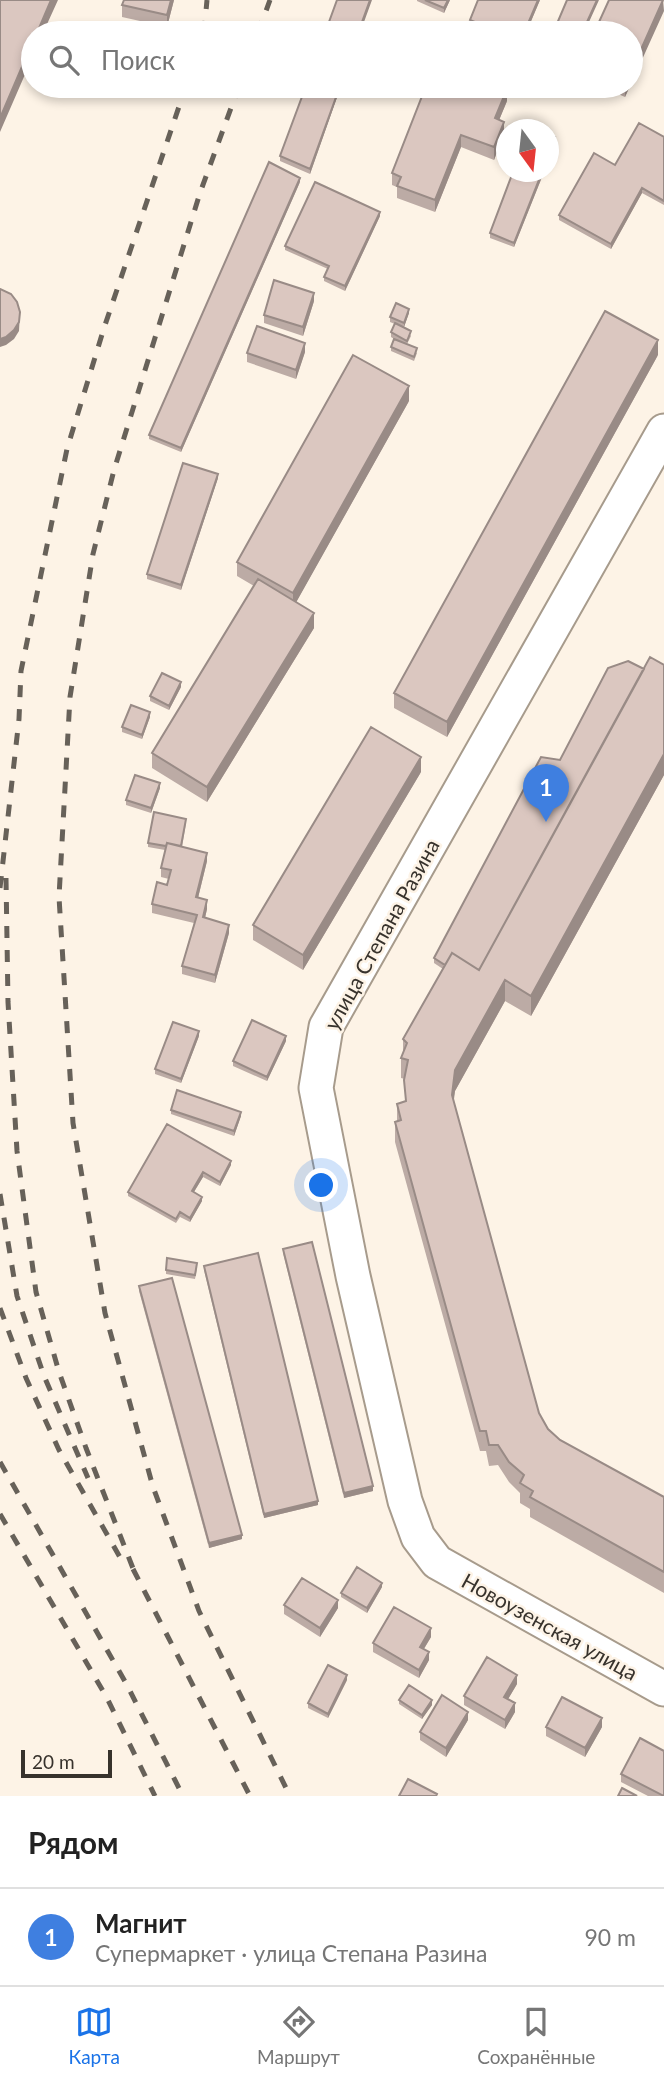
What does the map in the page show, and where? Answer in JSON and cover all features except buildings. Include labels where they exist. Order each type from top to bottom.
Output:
[{"type":"street","name":"улица Степана Разина","points":[[437,1562],[418,1536],[405,1501],[334,1185],[316,1088],[326,1027],[664,431]]},
{"type":"street","name":"Новоузенская улица","points":[[437,1562],[664,1689]]},
{"type":"railway","points":[[205,21],[207,0]]},
{"type":"railway","points":[[262,21],[270,0]]},
{"type":"railway","points":[[0,888],[19,719],[21,671],[67,449],[104,328],[182,98]]},
{"type":"railway","points":[[235,98],[200,193],[114,470],[93,554],[70,697],[59,897],[73,1123],[105,1313],[153,1487],[199,1611],[290,1796]]},
{"type":"railway","points":[[6,878],[8,1002],[17,1151],[36,1292],[59,1372],[136,1576]]},
{"type":"railway","points":[[0,1194],[17,1296],[44,1376],[88,1478]]},
{"type":"railway","points":[[0,1308],[26,1378],[59,1450],[125,1566]]},
{"type":"railway","points":[[0,1462],[127,1685],[183,1796]]},
{"type":"railway","points":[[0,1514],[107,1698],[155,1796]]},
{"type":"railway","points":[[133,1569],[250,1796]]},
{"type":"place","name":"Магнит","points":[[546,822]]}]
